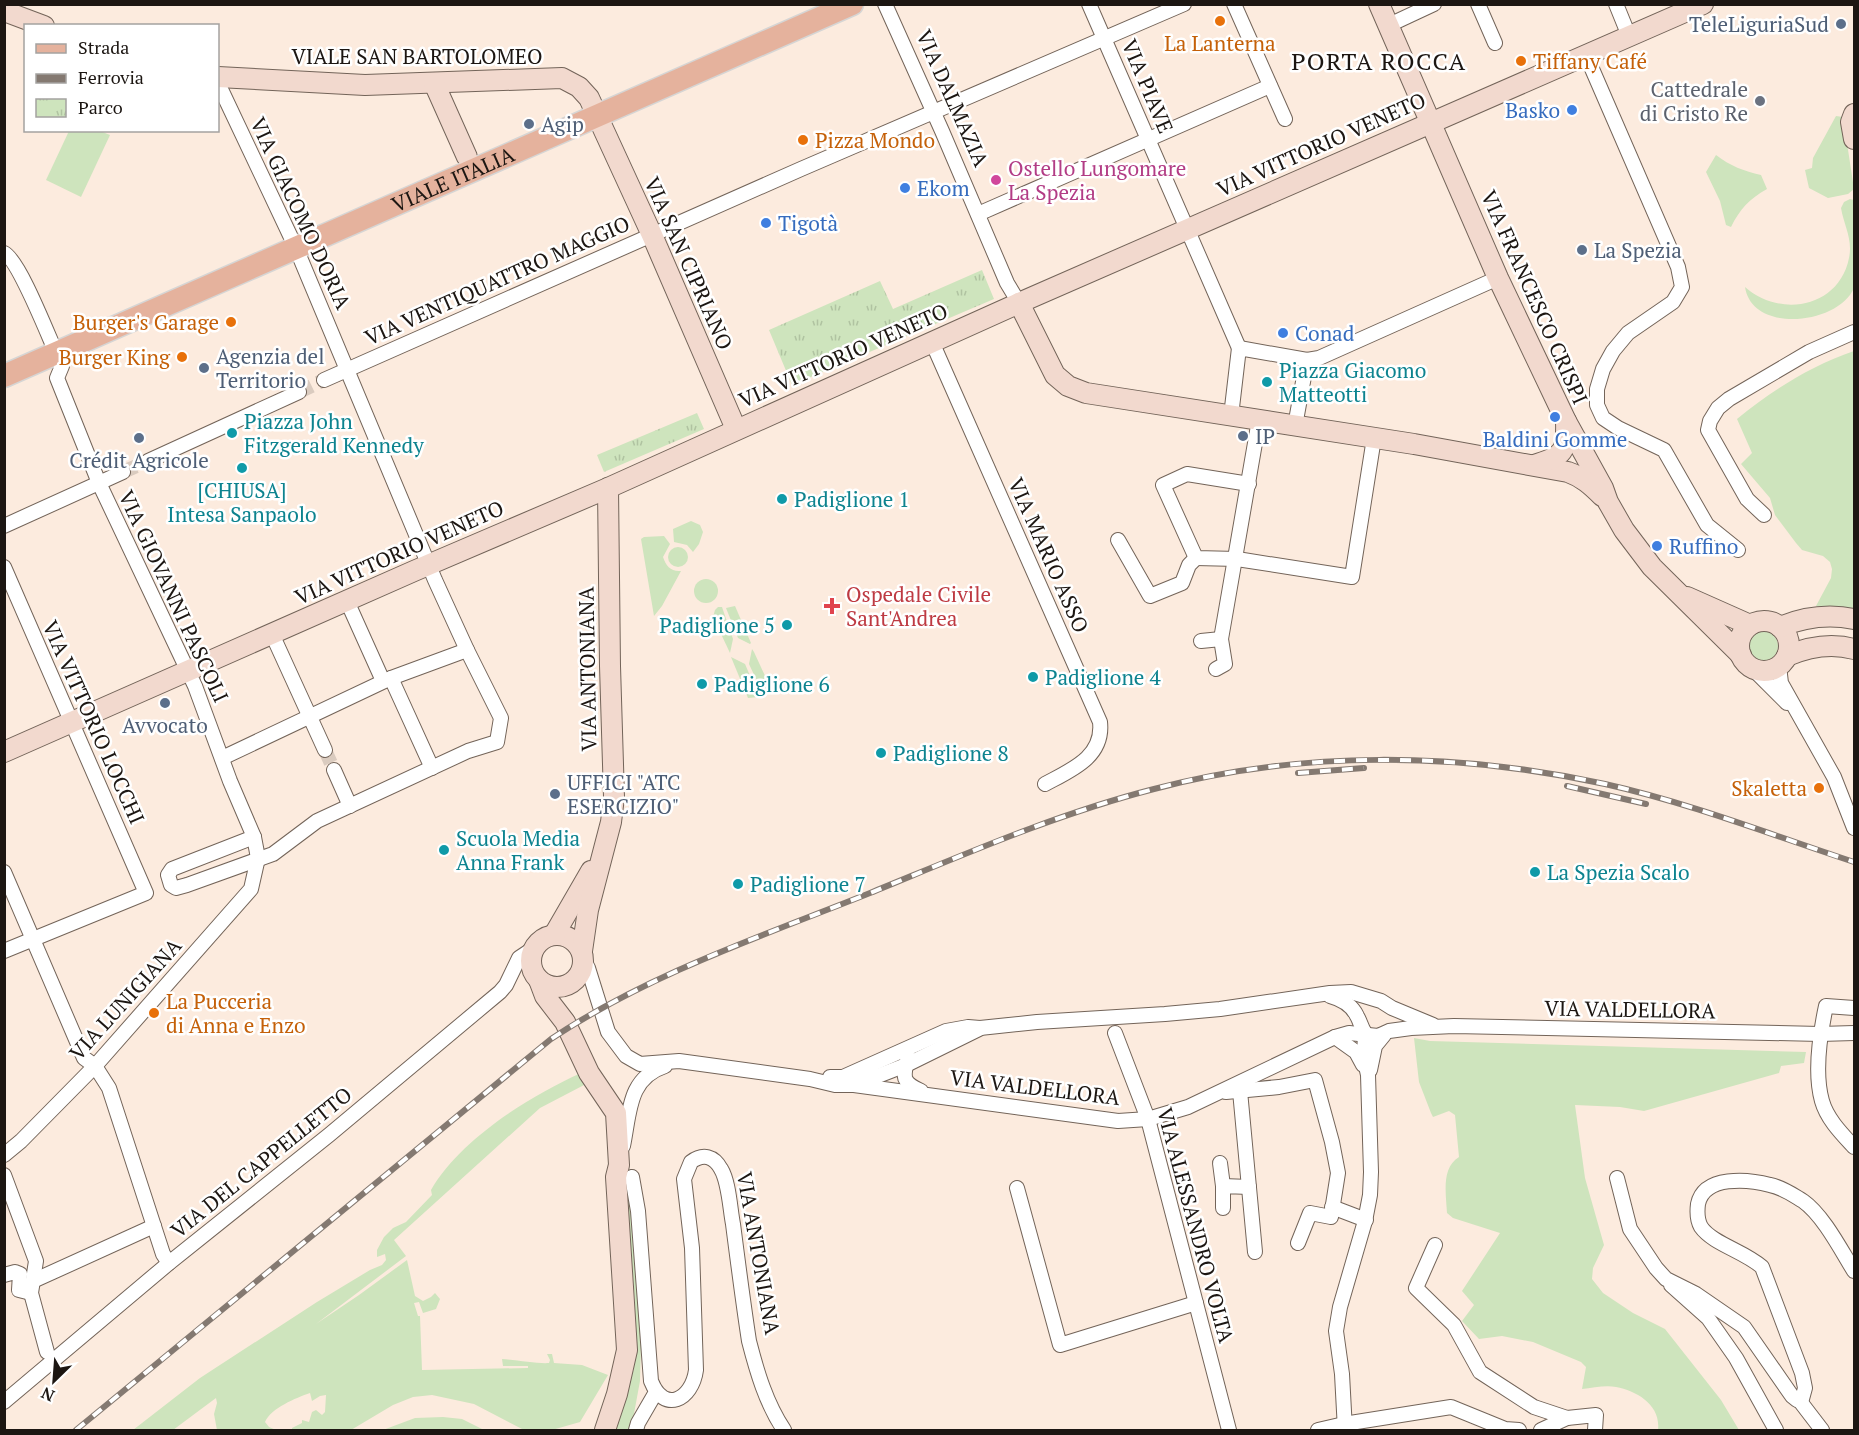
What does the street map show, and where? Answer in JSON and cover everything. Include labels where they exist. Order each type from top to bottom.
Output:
[{"type":"main road","name":"VIALE ITALIA","points":[[4,376],[852,4]]},
{"type":"street","name":"VIA DALMAZIA","points":[[885,4],[1007,283],[1055,375],[1068,386],[1086,393],[1231,416]]},
{"type":"street","name":"VIA PIAVE","points":[[1089,4],[1239,348]]},
{"type":"street","name":"VIA VENTIQUATTRO MAGGIO","points":[[324,380],[1184,4]]},
{"type":"street","points":[[1234,4],[1285,119]]},
{"type":"street","name":"VIA FRANCESCO CRISPI","points":[[1379,4],[1498,278],[1566,421],[1624,530],[1652,567],[1797,713]]},
{"type":"street","points":[[1478,4],[1495,43]]},
{"type":"street","points":[[1616,4],[1629,36]]},
{"type":"street","name":"VIA VITTORIO VENETO","points":[[4,752],[608,488],[1019,303],[1703,4]]},
{"type":"street","points":[[1389,25],[1430,6]]},
{"type":"street","points":[[4,11],[39,24]]},
{"type":"street","points":[[1586,55],[1678,267],[1682,287],[1673,302],[1628,333],[1613,351],[1597,389],[1597,405],[1603,418],[1618,428],[1664,450],[1707,525],[1738,550]]},
{"type":"street","name":"VIALE SAN BARTOLOMEO","points":[[219,77],[365,85],[562,78],[579,87],[589,98],[597,117]]},
{"type":"street","points":[[434,83],[467,157]]},
{"type":"street","name":"VIA GIACOMO DORIA","points":[[219,85],[296,248],[466,650],[501,718],[497,742],[480,746],[432,768]]},
{"type":"street","points":[[978,214],[1270,86]]},
{"type":"street","points":[[1854,114],[1851,122],[1854,139]]},
{"type":"street","name":"VIA SAN CIPRIANO","points":[[597,117],[652,235],[736,429]]},
{"type":"street","points":[[4,253],[10,256],[26,284],[56,354]]},
{"type":"street","points":[[1498,278],[1318,358],[1307,360],[1239,348],[1231,416],[1534,465],[1577,475],[1589,483],[1608,502]]},
{"type":"street","points":[[1764,515],[1747,499],[1708,430],[1710,421],[1718,408],[1770,373],[1854,332]]},
{"type":"street","name":"VIA MARIO ASSO","points":[[932,342],[1100,722],[1101,731],[1092,755],[1045,784]]},
{"type":"street","name":"VIA GIOVANNI PASCOLI","points":[[56,354],[62,366],[57,378],[99,483],[188,672],[254,837],[258,858]]},
{"type":"street","points":[[1295,426],[1300,388],[1307,360]]},
{"type":"street","points":[[148,461],[293,394]]},
{"type":"street","points":[[1216,669],[1225,664],[1221,639],[1237,559],[1259,420]]},
{"type":"street","points":[[1534,465],[1552,460],[1561,454],[1566,443],[1566,421]]},
{"type":"street","points":[[1196,558],[1237,559],[1353,577],[1374,438]]},
{"type":"street","points":[[4,526],[123,472]]},
{"type":"street","points":[[1196,558],[1163,485],[1187,474],[1249,484]]},
{"type":"street","name":"VIA ANTONIANA","points":[[583,956],[588,910],[611,822],[614,797],[608,488]]},
{"type":"street","points":[[1118,540],[1150,596],[1182,583],[1190,565],[1196,558]]},
{"type":"street","name":"VIA VITTORIO LOCCHI","points":[[4,567],[146,893],[33,938]]},
{"type":"street","name":"VIA FRANCESCO CRISPI","points":[[1676,592],[1750,625]]},
{"type":"street","points":[[254,837],[171,869],[168,878],[171,885],[176,888],[273,854],[317,821],[432,768],[347,601]]},
{"type":"street","points":[[1780,627],[1797,620],[1836,615],[1854,619]]},
{"type":"street","points":[[1783,661],[1789,640],[1780,627],[1768,621],[1750,625],[1740,640],[1746,662],[1766,671],[1783,661],[1801,650],[1823,646],[1854,649]]},
{"type":"street","points":[[272,634],[325,750]]},
{"type":"street","points":[[1201,641],[1221,639]]},
{"type":"street","points":[[222,758],[387,680],[466,650]]},
{"type":"street","name":"VIA FRANCESCO CRISPI","points":[[1783,661],[1781,683],[1834,777],[1854,828]]},
{"type":"street","points":[[333,770],[350,806]]},
{"type":"street","name":"VIA ANTONIANA","points":[[554,935],[605,848]]},
{"type":"street","name":"VIA LUNIGIANA","points":[[4,1155],[21,1141],[95,1066],[251,889],[258,858]]},
{"type":"street","points":[[4,872],[84,1058],[95,1066],[109,1088],[163,1254],[169,1263]]},
{"type":"street","points":[[538,980],[546,986],[563,987],[578,978],[583,956],[571,938],[554,935],[539,941],[531,956],[531,965],[544,996],[565,1022],[591,1081],[605,1114],[638,1211],[651,1381],[656,1392],[638,1423],[636,1431]]},
{"type":"street","points":[[4,951],[33,938]]},
{"type":"street","name":"VIA DEL CAPPELLETTO","points":[[4,1402],[169,1263],[329,1135],[497,995],[506,985],[519,958],[534,948]]},
{"type":"street","name":"VIA VALDELLORA","points":[[583,956],[608,1032],[626,1056],[639,1064],[679,1061],[835,1085],[854,1085],[1108,1120],[1148,1119],[1188,1107],[1335,1037],[1349,1033],[1378,1036],[1411,1028],[1438,1027],[1854,1033]]},
{"type":"street","points":[[563,987],[561,995],[565,1022]]},
{"type":"street","name":"VIA VALDELLORA","points":[[810,1080],[843,1077],[941,1034],[968,1027],[980,1028],[1220,1009],[1324,994],[1351,992],[1381,1001],[1392,1008],[1438,1027]]},
{"type":"street","points":[[1324,994],[1343,1000],[1358,1016],[1365,1034],[1364,1057],[1368,1075],[1371,1172],[1366,1220],[1340,1307],[1336,1331],[1342,1374],[1345,1427]]},
{"type":"street","points":[[1358,1016],[1364,1005],[1375,1000]]},
{"type":"street","points":[[1854,1008],[1826,1006],[1820,1034],[1819,1087],[1822,1102],[1830,1119],[1854,1147]]},
{"type":"street","points":[[1368,1075],[1375,1046],[1394,1020],[1392,1008]]},
{"type":"street","name":"VIA VALDELLORA","points":[[854,1085],[906,1065],[980,1028]]},
{"type":"street","name":"VIA ALESSANDRO VOLTA","points":[[1115,1033],[1148,1119],[1229,1431]]},
{"type":"street","name":"VIA VALDELLORA","points":[[928,1095],[908,1085],[905,1080],[906,1065],[908,1057],[937,1042],[941,1034]]},
{"type":"street","points":[[1335,1037],[1356,1052],[1368,1075]]},
{"type":"street","points":[[604,1431],[617,1394],[627,1350],[616,1177],[623,1171],[623,1112],[638,1083],[653,1070],[679,1061]]},
{"type":"street","points":[[1221,1091],[1279,1087],[1315,1080],[1338,1173],[1331,1217],[1310,1213],[1298,1244]]},
{"type":"street","points":[[591,1081],[623,1112]]},
{"type":"street","points":[[1240,1091],[1255,1252]]},
{"type":"street","name":"VIA ANTONIANA","points":[[656,1392],[668,1399],[677,1400],[689,1390],[694,1382],[696,1370],[692,1248],[684,1179],[691,1162],[700,1156],[710,1157],[723,1173],[730,1205],[749,1341],[769,1403],[783,1431]]},
{"type":"street","points":[[1220,1163],[1223,1208]]},
{"type":"street","points":[[4,1175],[36,1261],[32,1287],[47,1352]]},
{"type":"street","points":[[1617,1178],[1630,1229],[1666,1279],[1681,1296],[1708,1318],[1736,1358],[1776,1431]]},
{"type":"street","points":[[1799,1400],[1804,1395],[1802,1372],[1762,1267],[1708,1234],[1698,1219],[1699,1201],[1707,1189],[1723,1182],[1749,1182],[1780,1188],[1806,1203],[1816,1214],[1854,1271]]},
{"type":"street","points":[[1223,1186],[1249,1187]]},
{"type":"street","points":[[1017,1188],[1060,1345],[1196,1303]]},
{"type":"street","points":[[1332,1207],[1366,1220]]},
{"type":"street","points":[[4,1275],[15,1272],[20,1275],[19,1290],[32,1287],[154,1226]]},
{"type":"street","points":[[1435,1245],[1416,1288],[1454,1325],[1480,1372],[1534,1407],[1568,1418]]},
{"type":"street","points":[[1666,1279],[1696,1294],[1736,1319],[1792,1396],[1799,1400],[1822,1431]]},
{"type":"street","points":[[593,1431],[617,1394]]},
{"type":"street","points":[[1318,1431],[1451,1407],[1505,1429],[1520,1431]]},
{"type":"street","points":[[1541,1431],[1568,1418],[1596,1415],[1595,1431]]},
{"type":"green space","points":[[1836,116],[1843,117],[1854,189],[1848,194],[1828,198],[1809,188],[1805,170],[1812,168],[1813,158]]},
{"type":"green space","points":[[69,132],[102,132],[110,135],[81,197],[46,180]]},
{"type":"green space","points":[[1716,155],[1737,168],[1761,175],[1767,189],[1746,205],[1731,227],[1726,225],[1720,201],[1706,172]]},
{"type":"green space","points":[[1854,200],[1856,272],[1854,288],[1845,301],[1831,310],[1796,319],[1778,318],[1763,312],[1751,302],[1745,287],[1759,297],[1775,303],[1791,305],[1806,303],[1821,297],[1833,288],[1843,275],[1849,258],[1849,239],[1841,208],[1844,202]]},
{"type":"green space","points":[[982,270],[994,299],[792,385],[769,330],[880,281],[893,309]]},
{"type":"green space","points":[[1854,351],[1854,612],[1816,606],[1831,578],[1830,562],[1823,556],[1802,550],[1775,515],[1770,498],[1741,464],[1752,453],[1737,419],[1792,380]]},
{"type":"green space","points":[[697,413],[704,429],[604,472],[597,455]]},
{"type":"green space","points":[[691,521],[700,525],[703,532],[693,552],[687,545],[674,542],[673,529]]},
{"type":"green space","points":[[664,536],[670,544],[663,557],[664,560],[667,566],[681,571],[654,616],[641,539]]},
{"type":"green space","points":[[678,547],[685,550],[688,557],[685,564],[678,567],[671,564],[668,557],[671,550]]},
{"type":"green space","points":[[701,579],[711,579],[718,586],[718,596],[711,603],[701,603],[694,596],[694,586]]},
{"type":"green space","points":[[735,606],[750,644],[738,638],[726,608]]},
{"type":"green space","points":[[718,607],[722,607],[733,639],[730,653],[713,617]]},
{"type":"green space","points":[[1763,631],[1769,632],[1777,640],[1777,652],[1769,660],[1763,661],[1757,660],[1749,652],[1748,646],[1749,640],[1757,632]]},
{"type":"green space","points":[[752,649],[772,691],[763,694],[749,664]]},
{"type":"green space","points":[[731,657],[745,664],[759,697],[748,698]]},
{"type":"green space","points":[[1414,1038],[1430,1041],[1806,1052],[1804,1063],[1781,1066],[1779,1073],[1644,1111],[1620,1107],[1575,1105],[1585,1178],[1604,1245],[1593,1268],[1592,1279],[1603,1293],[1633,1313],[1665,1329],[1721,1400],[1739,1430],[1658,1430],[1656,1413],[1652,1406],[1632,1392],[1612,1386],[1582,1389],[1586,1367],[1581,1362],[1533,1342],[1502,1336],[1479,1339],[1462,1321],[1474,1305],[1462,1291],[1500,1233],[1453,1218],[1447,1213],[1447,1175],[1453,1162],[1459,1157],[1455,1115],[1449,1111],[1433,1117],[1419,1082]]},
{"type":"green space","points":[[581,1073],[586,1084],[540,1108],[394,1240],[406,1256],[316,1324],[407,1260],[415,1296],[423,1301],[435,1293],[440,1299],[436,1309],[423,1313],[419,1302],[414,1303],[418,1316],[420,1316],[422,1370],[528,1368],[528,1366],[503,1366],[502,1359],[549,1363],[547,1354],[552,1354],[554,1363],[582,1365],[608,1375],[580,1422],[552,1430],[524,1430],[474,1404],[432,1395],[413,1397],[393,1405],[351,1430],[292,1430],[302,1423],[302,1420],[309,1422],[312,1412],[316,1410],[322,1415],[325,1412],[326,1395],[312,1401],[310,1393],[284,1404],[268,1417],[265,1422],[276,1430],[217,1430],[214,1414],[216,1398],[173,1430],[133,1430],[200,1378],[317,1302],[382,1265],[386,1260],[385,1254],[377,1257],[377,1250],[384,1237],[393,1228],[406,1222],[432,1195],[431,1190],[460,1154],[497,1121],[539,1094]]},
{"type":"green space","points":[[630,1197],[641,1343],[640,1381],[631,1430],[610,1430],[634,1369],[635,1303],[627,1198]]},
{"type":"green space","points":[[415,1418],[462,1419],[484,1430],[383,1430]]},
{"type":"tunnel","points":[[299,392],[324,380]]},
{"type":"tunnel","points":[[123,472],[148,461]]},
{"type":"tunnel","points":[[325,750],[334,770]]},
{"type":"railway","points":[[76,1430],[551,1039],[588,1016],[667,976],[747,941],[1081,810],[1154,789],[1210,776],[1266,767],[1322,762],[1436,761],[1549,773],[1605,784],[1700,810],[1854,862]]},
{"type":"railway","points":[[1298,773],[1364,768]]},
{"type":"railway","points":[[1567,786],[1646,804]]},
{"type":"place","name":"La Lanterna","points":[[1220,21]]},
{"type":"place","name":"TeleLiguriaSud","points":[[1841,24]]},
{"type":"place","name":"Tiffany Café","points":[[1521,61]]},
{"type":"place","name":"Cattedrale di Cristo Re","points":[[1760,101]]},
{"type":"place","name":"Basko","points":[[1572,110]]},
{"type":"place","name":"Agip","points":[[529,124]]},
{"type":"place","name":"Pizza Mondo","points":[[803,140]]},
{"type":"place","name":"Ostello Lungomare La Spezia","points":[[996,180]]},
{"type":"place","name":"Ekom","points":[[905,188]]},
{"type":"place","name":"Tigotà","points":[[766,223]]},
{"type":"place","name":"La Spezia","points":[[1582,250]]},
{"type":"place","name":"Burger's Garage","points":[[231,322]]},
{"type":"place","name":"Conad","points":[[1283,333]]},
{"type":"place","name":"Burger King","points":[[182,357]]},
{"type":"place","name":"Agenzia del Territorio","points":[[204,368]]},
{"type":"place","name":"Piazza Giacomo Matteotti","points":[[1267,382]]},
{"type":"place","name":"Baldini Gomme","points":[[1555,417]]},
{"type":"place","name":"Piazza John Fitzgerald Kennedy","points":[[232,433]]},
{"type":"place","name":"IP","points":[[1243,436]]},
{"type":"place","name":"Crédit Agricole","points":[[139,438]]},
{"type":"place","name":"[CHIUSA] Intesa Sanpaolo","points":[[242,468]]},
{"type":"place","name":"Padiglione 1","points":[[782,499]]},
{"type":"place","name":"Ruffino","points":[[1657,546]]},
{"type":"place","name":"Ospedale Civile Sant'Andrea","points":[[832,606]]},
{"type":"place","name":"Padiglione 5","points":[[787,625]]},
{"type":"place","name":"Padiglione 4","points":[[1033,677]]},
{"type":"place","name":"Padiglione 6","points":[[702,684]]},
{"type":"place","name":"Avvocato","points":[[165,703]]},
{"type":"place","name":"Padiglione 8","points":[[881,753]]},
{"type":"place","name":"Skaletta","points":[[1819,788]]},
{"type":"place","name":"UFFICI \"ATC ESERCIZIO\"","points":[[555,794]]},
{"type":"place","name":"Scuola Media Anna Frank","points":[[444,850]]},
{"type":"place","name":"La Spezia Scalo","points":[[1535,872]]},
{"type":"place","name":"Padiglione 7","points":[[738,884]]},
{"type":"place","name":"La Pucceria di Anna e Enzo","points":[[154,1013]]},
{"type":"district","name":"PORTA ROCCA","points":[[1379,61]]}]
